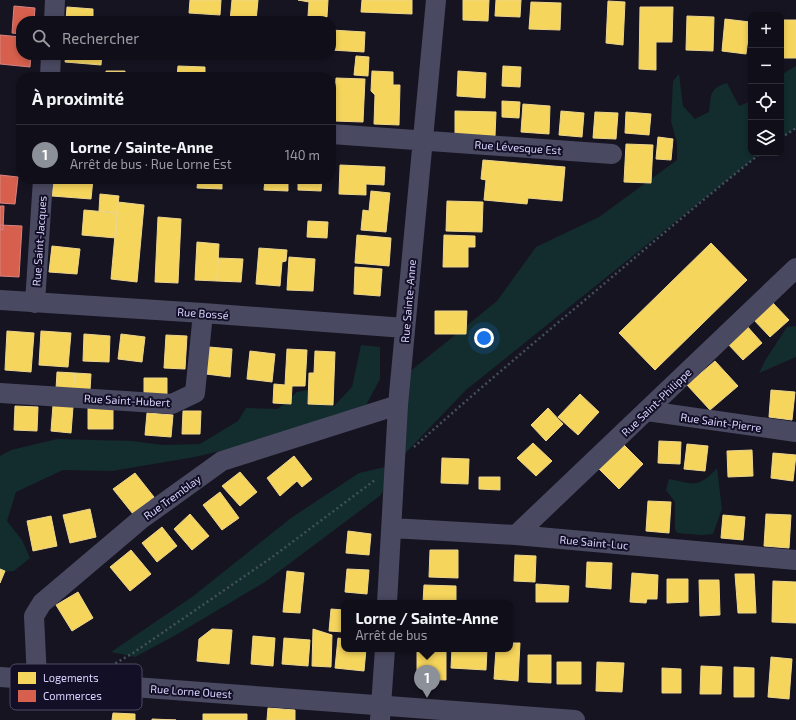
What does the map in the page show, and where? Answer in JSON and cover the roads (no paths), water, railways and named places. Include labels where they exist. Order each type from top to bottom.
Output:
[{"type":"street","points":[[54,16],[55,0]]},
{"type":"street","name":"Rue Sainte-Anne","points":[[387,600],[398,405],[436,0]]},
{"type":"street","points":[[50,72],[51,60]]},
{"type":"street","name":"Rue Lévesque Est","points":[[336,134],[612,154]]},
{"type":"street","name":"Rue Saint-Jacques","points":[[34,303],[43,184]]},
{"type":"street","name":"Rue Saint-Philippe","points":[[516,535],[796,268]]},
{"type":"street","name":"Rue Bossé","points":[[0,300],[405,328]]},
{"type":"street","name":"Rue Saint-Hubert","points":[[0,393],[172,404],[196,392],[203,313]]},
{"type":"street","name":"Rue Tremblay","points":[[36,664],[34,616],[42,603],[140,520],[222,461],[398,405]]},
{"type":"street","name":"Rue Saint-Pierre","points":[[647,411],[796,432]]},
{"type":"street","name":"Rue Saint-Luc","points":[[392,528],[516,535],[796,560]]},
{"type":"street","points":[[381,713],[385,652]]},
{"type":"street","points":[[0,693],[7,677]]},
{"type":"street","name":"Rue Lorne Ouest","points":[[142,689],[381,713],[575,720]]},
{"type":"place","name":"Lorne / Sainte-Anne","points":[[427,698]]}]
